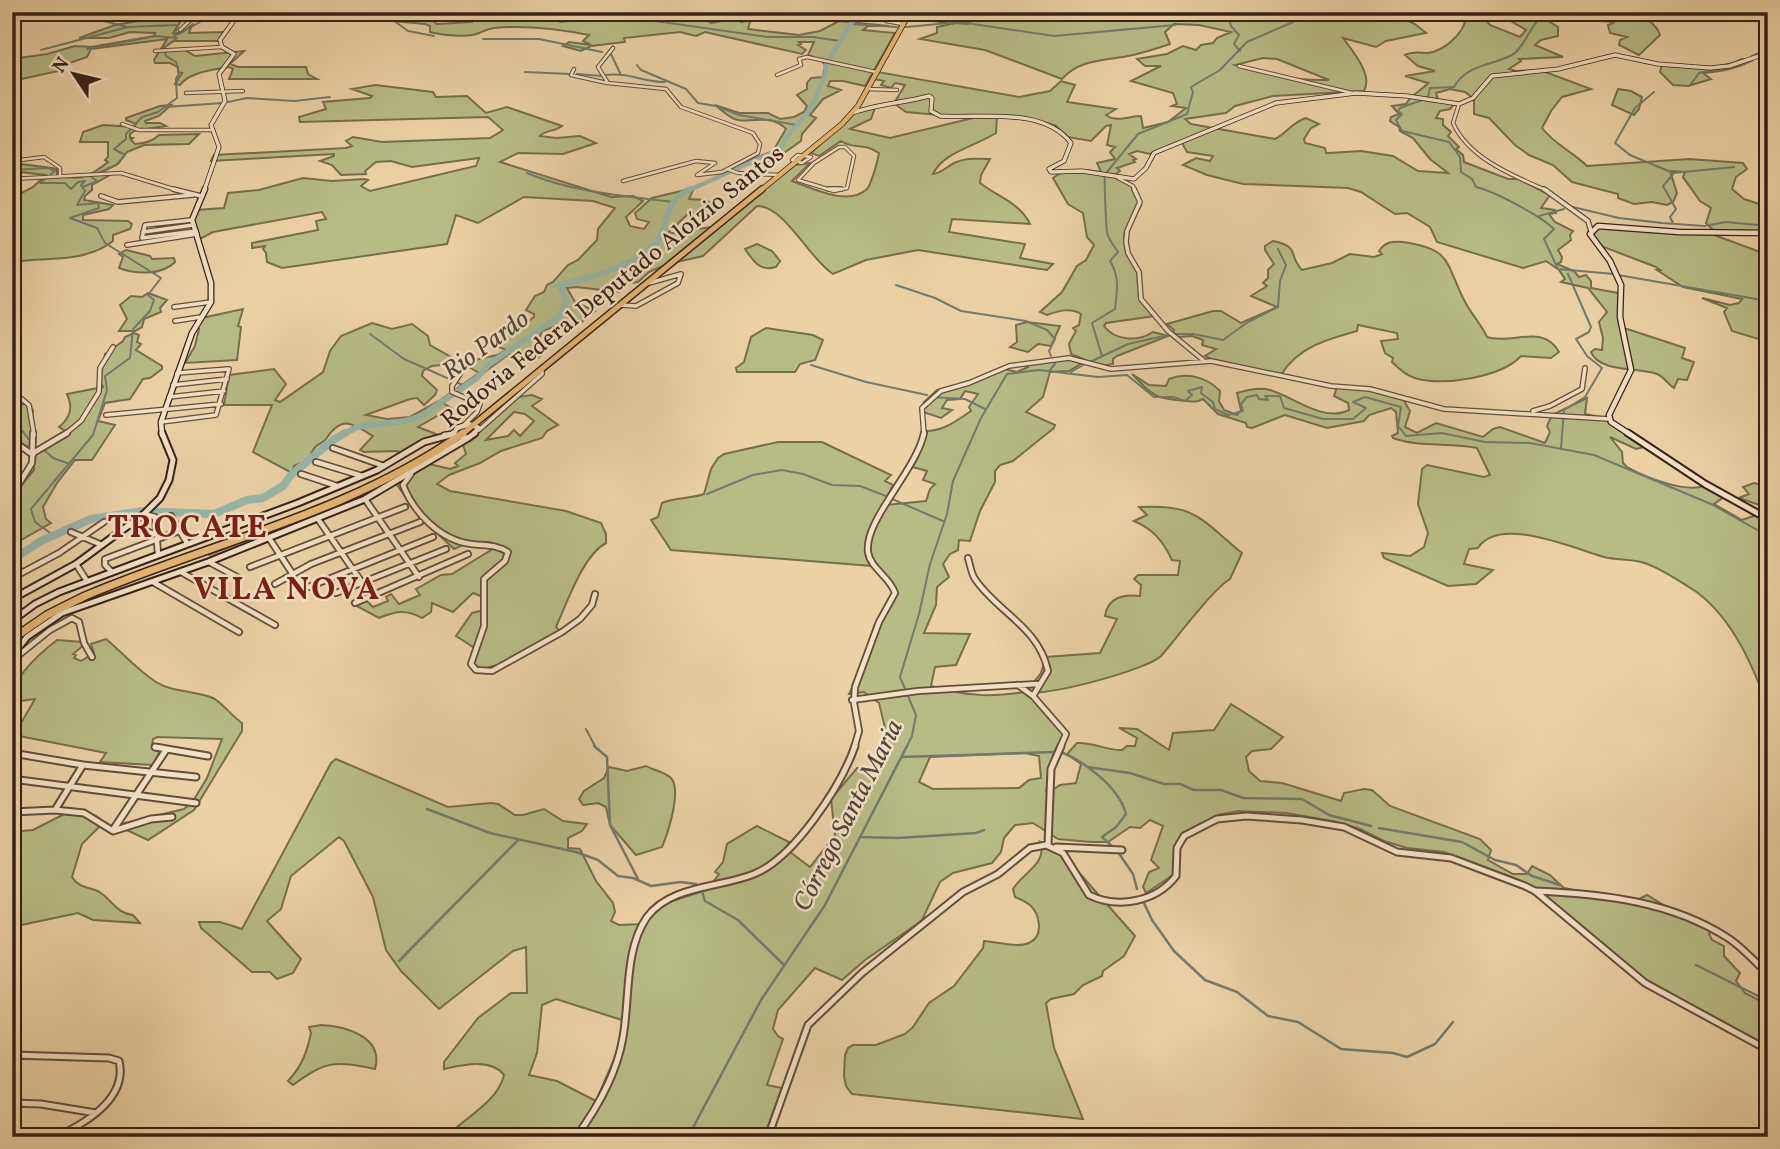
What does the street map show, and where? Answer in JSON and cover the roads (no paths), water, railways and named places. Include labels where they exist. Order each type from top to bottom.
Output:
[{"type":"highway","name":"Rodovia Federal Deputado Aloízio Santos","points":[[491,410],[806,156],[852,113],[909,15]]},
{"type":"highway","points":[[806,156],[813,148]]},
{"type":"highway","points":[[473,426],[491,410]]},
{"type":"highway","points":[[473,426],[491,410]]},
{"type":"highway","name":"Rodovia Federal Deputado Aloízio Santos","points":[[12,639],[74,601],[353,492],[440,449],[473,426]]},
{"type":"street","points":[[175,14],[186,12]]},
{"type":"street","points":[[180,30],[199,12]]},
{"type":"street","points":[[222,47],[220,40],[233,22],[233,12]]},
{"type":"street","points":[[909,15],[945,21]]},
{"type":"street","points":[[886,20],[903,24]]},
{"type":"street","points":[[12,599],[76,564],[146,512],[164,491],[173,466],[172,456],[162,436],[161,422],[177,373],[201,317],[211,302],[211,283],[202,261],[193,222],[210,176],[209,167],[219,147],[212,123],[224,104],[225,91],[219,74],[234,54],[222,47],[155,51]]},
{"type":"street","points":[[608,83],[598,67],[613,48]]},
{"type":"street","points":[[1205,361],[1168,331],[1141,299],[1139,272],[1126,247],[1127,232],[1140,205],[1133,186],[1152,154],[1195,134],[1221,127],[1238,117],[1276,103],[1352,93],[1402,95],[1459,104],[1475,96],[1492,76],[1558,69],[1615,55],[1662,64],[1710,68],[1729,66],[1768,53]]},
{"type":"street","points":[[777,75],[802,64],[799,60],[803,57],[876,72]]},
{"type":"street","points":[[1239,66],[1276,78],[1312,82],[1352,93]]},
{"type":"street","points":[[575,69],[572,76],[608,83],[663,88],[670,92],[677,104],[687,110],[755,134],[760,144],[759,152],[729,170]]},
{"type":"street","points":[[867,89],[897,90]]},
{"type":"street","points":[[186,93],[243,91]]},
{"type":"street","points":[[852,113],[868,107],[904,103],[929,96],[932,98],[931,111],[938,115],[999,117],[1054,126],[1071,141],[1064,161],[1048,171],[1082,171],[1135,179]]},
{"type":"street","points":[[1459,104],[1453,123],[1461,139],[1503,171],[1552,193],[1587,220],[1593,241],[1610,261],[1621,285],[1620,317],[1631,370],[1609,418]]},
{"type":"street","points":[[122,124],[133,128],[213,130]]},
{"type":"street","points":[[839,147],[846,147],[854,157],[848,188],[834,191],[798,180],[814,163],[839,147]]},
{"type":"street","points":[[806,156],[819,160]]},
{"type":"street","points":[[12,161],[44,157],[61,168],[60,175]]},
{"type":"street","points":[[623,181],[691,163],[716,162],[698,176],[729,170],[780,175]]},
{"type":"street","points":[[798,162],[814,163]]},
{"type":"street","points":[[12,179],[124,174],[150,184],[201,196]]},
{"type":"street","points":[[1118,178],[1133,186]]},
{"type":"street","points":[[101,196],[118,202],[195,195]]},
{"type":"street","points":[[193,222],[143,232],[144,239],[196,232]]},
{"type":"street","points":[[1591,230],[1598,226],[1610,226],[1679,233],[1768,233]]},
{"type":"street","points":[[127,245],[196,232]]},
{"type":"street","points":[[620,304],[636,306],[657,292],[678,283],[681,274],[677,272],[648,283]]},
{"type":"street","points":[[174,307],[211,302]]},
{"type":"street","points":[[175,321],[201,317]]},
{"type":"street","points":[[34,453],[55,442],[85,417],[92,400],[99,392],[96,381],[102,362],[113,347]]},
{"type":"street","points":[[576,1137],[600,1099],[623,1037],[632,957],[647,918],[667,900],[756,873],[771,865],[811,820],[854,748],[860,723],[852,700],[877,625],[895,593],[891,582],[870,559],[868,545],[884,509],[919,449],[924,435],[923,405],[941,391],[969,383],[1009,366],[1065,358],[1118,369],[1205,361],[1331,386],[1370,389],[1444,409],[1609,418],[1618,428],[1665,455],[1705,484],[1768,519]]},
{"type":"street","points":[[161,422],[215,416],[221,404],[228,368],[177,373]]},
{"type":"street","points":[[1522,413],[1550,406],[1580,391],[1583,388],[1585,368]]},
{"type":"street","points":[[13,658],[27,637],[62,612],[208,562],[365,499],[459,437],[542,374],[542,369]]},
{"type":"street","points":[[460,374],[452,386],[456,395],[480,404],[473,426]]},
{"type":"street","points":[[173,385],[227,379]]},
{"type":"street","points":[[12,391],[29,405],[34,453],[29,475],[12,495]]},
{"type":"street","points":[[169,397],[224,391]]},
{"type":"street","points":[[106,415],[221,404]]},
{"type":"street","points":[[12,621],[42,600],[87,581],[363,476],[437,435],[459,437]]},
{"type":"street","points":[[12,440],[34,453]]},
{"type":"street","points":[[333,448],[384,466]]},
{"type":"street","points":[[316,462],[363,476]]},
{"type":"street","points":[[415,468],[404,485],[405,491],[436,526],[456,540],[499,547],[508,552],[505,561],[484,579],[484,626],[471,664],[476,670],[492,671],[562,632],[580,620],[592,605],[595,594]]},
{"type":"street","points":[[302,474],[340,486]]},
{"type":"street","points":[[365,499],[419,578]]},
{"type":"street","points":[[250,567],[405,507]]},
{"type":"street","points":[[146,512],[155,517],[158,554]]},
{"type":"street","points":[[171,516],[187,543]]},
{"type":"street","points":[[318,519],[372,597]]},
{"type":"street","points":[[12,578],[104,522]]},
{"type":"street","points":[[275,584],[292,573],[420,522]]},
{"type":"street","points":[[129,525],[157,536]]},
{"type":"street","points":[[112,572],[105,565],[104,559],[157,536],[179,531]]},
{"type":"street","points":[[71,532],[102,545]]},
{"type":"street","points":[[302,590],[433,537]]},
{"type":"street","points":[[270,538],[292,573]]},
{"type":"street","points":[[336,593],[446,549]]},
{"type":"street","points":[[355,603],[419,578],[468,554]]},
{"type":"street","points":[[968,558],[974,578],[1027,631],[1043,653],[1048,671],[1033,696]]},
{"type":"street","points":[[208,562],[239,578]]},
{"type":"street","points":[[76,564],[87,581]]},
{"type":"street","points":[[181,572],[275,625]]},
{"type":"street","points":[[153,582],[239,632]]},
{"type":"street","points":[[13,658],[50,630],[72,618],[79,622],[92,657]]},
{"type":"street","points":[[852,700],[907,692],[1038,684]]},
{"type":"street","points":[[1017,685],[1033,696],[1066,734],[1051,769],[1049,846]]},
{"type":"street","points":[[155,747],[208,755]]},
{"type":"street","points":[[113,831],[166,750]]},
{"type":"street","points":[[12,753],[83,765],[195,777]]},
{"type":"street","points":[[55,810],[83,765]]},
{"type":"street","points":[[12,779],[196,803]]},
{"type":"street","points":[[12,820],[14,812],[55,810],[92,816],[113,831]]},
{"type":"street","points":[[1049,846],[1064,855],[1089,895],[1105,902],[1145,897],[1164,888],[1177,874],[1177,847],[1180,840],[1214,821],[1236,816],[1341,826],[1396,851],[1442,856],[1535,891],[1577,892],[1661,906],[1728,938],[1768,974]]},
{"type":"street","points":[[113,831],[151,819],[172,817]]},
{"type":"street","points":[[768,1137],[804,1033],[810,1023],[862,972],[963,892],[998,874],[1030,848],[1049,846],[1122,850]]},
{"type":"street","points":[[1535,891],[1645,983],[1768,1050]]},
{"type":"street","points":[[12,1068],[15,1055],[109,1058],[119,1061],[120,1076],[111,1094],[96,1113],[79,1127],[56,1137]]},
{"type":"street","points":[[12,1103],[41,1104],[96,1113]]},
{"type":"waterway","points":[[12,18],[48,12]]},
{"type":"waterway","points":[[69,12],[127,27]]},
{"type":"waterway","points":[[207,17],[211,12]]},
{"type":"waterway","name":"Rio Pardo","points":[[687,191],[781,149],[787,137],[812,107],[826,72],[825,67],[849,26],[861,12]]},
{"type":"waterway","points":[[1239,50],[1247,42],[1316,12]]},
{"type":"waterway","points":[[1428,97],[1430,88],[1454,87],[1459,79],[1473,70],[1517,52],[1536,22],[1547,12]]},
{"type":"waterway","points":[[1755,12],[1764,14]]},
{"type":"waterway","points":[[174,36],[182,15],[187,13]]},
{"type":"waterway","points":[[234,17],[256,19],[312,15],[324,18],[393,20],[408,31],[434,36]]},
{"type":"waterway","points":[[1228,15],[1231,26],[1239,35],[1234,44],[1239,50]]},
{"type":"waterway","points":[[560,22],[620,16],[767,37],[813,37],[840,41]]},
{"type":"waterway","points":[[175,36],[207,18],[231,17]]},
{"type":"waterway","points":[[906,27],[960,22],[1054,36],[1175,25]]},
{"type":"waterway","points":[[850,24],[897,27]]},
{"type":"waterway","points":[[41,50],[128,27],[178,25]]},
{"type":"waterway","points":[[87,49],[156,36],[176,38]]},
{"type":"waterway","points":[[98,173],[116,165],[125,155],[114,149],[126,139],[126,134],[142,117],[158,112],[177,98],[176,79],[179,73],[176,62],[166,56],[164,48],[177,38]]},
{"type":"waterway","points":[[483,39],[539,39],[602,52]]},
{"type":"waterway","points":[[1752,56],[1768,49]]},
{"type":"waterway","points":[[1107,172],[1138,134],[1187,114],[1193,92],[1191,87],[1220,70],[1239,50]]},
{"type":"waterway","points":[[611,54],[620,73]]},
{"type":"waterway","points":[[1691,84],[1699,73],[1739,64]]},
{"type":"waterway","points":[[637,65],[641,70],[686,89],[698,103],[716,106],[739,115],[797,125]]},
{"type":"waterway","points":[[525,72],[570,74]]},
{"type":"waterway","points":[[577,74],[602,76]]},
{"type":"waterway","points":[[606,75],[665,82]]},
{"type":"waterway","points":[[1654,92],[1635,108],[1615,143],[1630,155],[1673,173],[1734,167]]},
{"type":"waterway","points":[[228,102],[247,98],[294,101],[330,97]]},
{"type":"waterway","points":[[1425,99],[1400,108],[1398,111],[1402,114],[1396,120],[1402,131],[1449,142],[1460,157],[1461,172],[1472,179],[1476,187],[1517,205],[1554,229],[1544,239],[1558,269],[1614,274]]},
{"type":"waterway","points":[[165,107],[223,103]]},
{"type":"waterway","points":[[12,170],[48,168],[55,171],[49,176]]},
{"type":"waterway","points":[[527,173],[580,189],[673,202]]},
{"type":"waterway","points":[[1673,174],[1663,186],[1676,209],[1670,217],[1673,223]]},
{"type":"waterway","points":[[1102,356],[1092,323],[1115,309],[1117,278],[1110,261],[1118,252],[1107,232],[1105,175]]},
{"type":"waterway","points":[[83,187],[97,181],[90,176]]},
{"type":"waterway","points":[[45,179],[40,183],[65,183],[71,189],[78,182],[85,181],[81,185],[85,191],[77,205],[98,203],[99,208],[70,218],[97,228],[105,243],[161,278],[148,295],[154,300],[150,311],[133,329],[130,358],[105,376],[107,390],[93,435],[31,509],[35,522],[53,535]]},
{"type":"waterway","name":"Rio Pardo","points":[[342,435],[357,427],[405,421],[421,416],[477,378],[488,365],[561,315],[566,302],[560,285],[620,267],[652,247],[658,241],[674,202],[690,189]]},
{"type":"waterway","points":[[1573,207],[1619,218],[1662,223],[1704,226],[1726,222],[1768,226]]},
{"type":"waterway","points":[[1539,216],[1564,209]]},
{"type":"waterway","points":[[1174,334],[1193,334],[1223,340],[1248,322],[1278,307],[1280,281],[1286,265],[1278,249]]},
{"type":"waterway","points":[[1561,448],[1564,410],[1585,397],[1602,368],[1587,356],[1576,339],[1589,332],[1591,327],[1568,274]]},
{"type":"waterway","points":[[1618,275],[1768,301]]},
{"type":"waterway","points":[[896,285],[935,298],[961,311],[1026,321],[1047,330],[1055,339],[1049,351],[1051,356]]},
{"type":"waterway","points":[[370,334],[404,359],[463,385]]},
{"type":"waterway","points":[[1090,362],[1128,344],[1168,335]]},
{"type":"waterway","points":[[1050,370],[1055,364],[1054,360]]},
{"type":"waterway","points":[[1071,372],[1085,364]]},
{"type":"waterway","points":[[811,365],[866,382],[927,395]]},
{"type":"waterway","name":"Córrego Santa Maria","points":[[907,746],[916,715],[900,677],[919,614],[930,564],[947,514],[953,481],[981,418],[1007,374],[1039,370],[1098,377],[1127,375],[1154,397],[1173,397],[1185,401],[1192,395],[1188,391],[1202,387],[1201,393],[1213,402],[1215,409],[1228,415],[1243,411],[1241,404],[1247,397],[1257,395],[1259,399],[1268,400],[1265,396],[1280,396],[1284,408],[1323,419],[1353,419],[1366,408],[1353,402],[1365,397],[1401,407],[1398,426],[1406,436],[1442,433],[1485,442],[1530,443],[1594,455],[1711,504],[1768,536]]},
{"type":"waterway","points":[[931,397],[965,399],[985,409]]},
{"type":"waterway","points":[[12,417],[30,441]]},
{"type":"waterway","name":"Rio Pardo","points":[[12,560],[41,541],[91,519],[142,511],[214,514],[247,500],[263,498],[283,486],[291,475],[345,433]]},
{"type":"waterway","points":[[43,449],[53,458],[67,463]]},
{"type":"waterway","points":[[707,494],[753,475],[782,470],[803,474],[832,485],[860,486],[886,496]]},
{"type":"waterway","points":[[892,499],[943,521]]},
{"type":"waterway","points":[[209,555],[262,534]]},
{"type":"waterway","points":[[586,729],[596,747]]},
{"type":"waterway","name":"Córrego Santa Maria","points":[[688,1137],[761,1000],[825,905],[907,746]]},
{"type":"waterway","points":[[596,747],[607,757],[610,825],[638,879]]},
{"type":"waterway","points":[[902,757],[1053,752]]},
{"type":"waterway","points":[[1061,752],[1100,777],[1122,804],[1126,814],[1116,827],[1102,837],[1114,848]]},
{"type":"waterway","points":[[1087,767],[1130,773],[1164,784],[1180,784],[1194,790],[1221,790],[1243,798],[1302,799],[1329,815],[1371,826]]},
{"type":"waterway","points":[[427,809],[490,833],[576,852],[598,860],[618,876],[633,878],[651,886],[680,882],[696,884]]},
{"type":"waterway","points":[[1379,828],[1462,842],[1495,860],[1516,865],[1532,876],[1560,885]]},
{"type":"waterway","points":[[861,837],[898,838],[976,833],[984,830]]},
{"type":"waterway","points":[[399,961],[518,840]]},
{"type":"waterway","points":[[1118,852],[1133,874],[1137,889]]},
{"type":"waterway","points":[[701,888],[705,901],[738,920],[784,965]]},
{"type":"waterway","points":[[1143,901],[1152,920],[1174,951],[1205,980],[1237,992],[1268,1016],[1298,1022],[1341,1049],[1393,1053],[1407,1057],[1435,1044],[1453,1022]]},
{"type":"waterway","points":[[1696,965],[1768,1001]]},
{"type":"district","name":"TROCATE","points":[[188,526]]},
{"type":"district","name":"VILA NOVA","points":[[287,588]]}]
